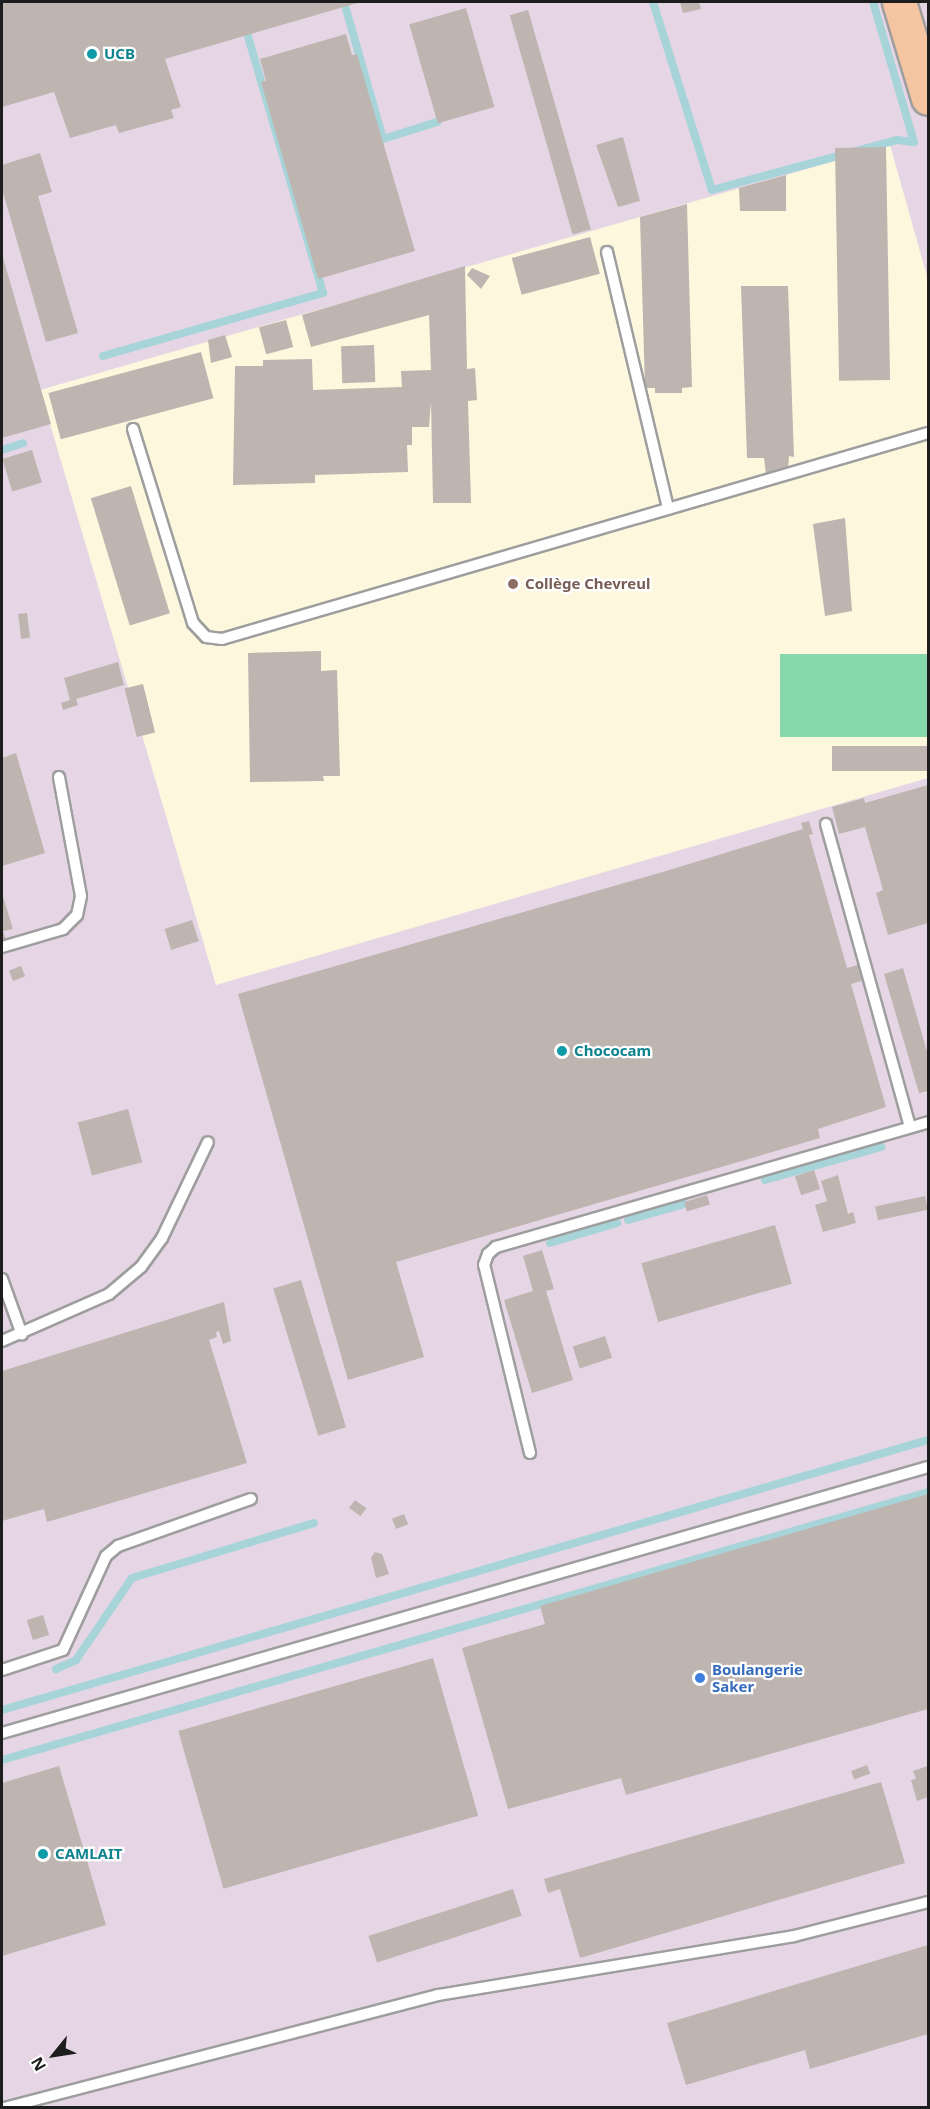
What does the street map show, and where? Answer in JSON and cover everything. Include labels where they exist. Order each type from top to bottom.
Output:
[{"type":"main road","points":[[899,2],[928,98]]},
{"type":"lane","points":[[607,252],[668,509]]},
{"type":"lane","points":[[133,429],[194,623],[206,637],[222,639],[928,433]]},
{"type":"lane","points":[[2,947],[63,929],[78,915],[81,896],[58,777]]},
{"type":"lane","points":[[826,824],[910,1127]]},
{"type":"lane","points":[[530,1453],[484,1265],[488,1254],[496,1246],[928,1122]]},
{"type":"lane","points":[[2,1341],[22,1335],[109,1294],[141,1267],[162,1238],[208,1142]]},
{"type":"lane","points":[[2,1279],[22,1335]]},
{"type":"lane","points":[[2,1733],[928,1467]]},
{"type":"lane","points":[[2,1670],[63,1650],[106,1556],[118,1546],[251,1499]]},
{"type":"lane","points":[[4,2108],[438,1995],[794,1936],[928,1902]]},
{"type":"shaded area","points":[[2,2],[928,2],[928,2107],[2,2107]]},
{"type":"shaded area","name":"Collège Chevreul","points":[[890,145],[928,280],[928,778],[216,985],[40,390]]},
{"type":"green space","points":[[780,654],[928,654],[928,737],[780,737]]},
{"type":"building","name":"UCB","points":[[2,2],[361,2],[165,59],[181,107],[171,110],[174,118],[119,133],[116,125],[70,138],[54,92],[2,107]]},
{"type":"building","points":[[680,2],[699,2],[701,9],[683,13]]},
{"type":"building","points":[[466,8],[494,107],[438,123],[409,24]]},
{"type":"building","points":[[528,10],[591,229],[573,234],[510,15]]},
{"type":"building","points":[[346,34],[352,55],[357,54],[415,251],[318,279],[261,82],[266,81],[260,59]]},
{"type":"building","points":[[623,137],[640,201],[618,207],[596,145]]},
{"type":"building","points":[[886,147],[890,380],[839,381],[835,148]]},
{"type":"building","points":[[40,153],[52,192],[38,196],[78,333],[46,342],[2,189],[2,165]]},
{"type":"building","points":[[786,175],[786,211],[740,211],[739,188]]},
{"type":"building","points":[[687,204],[692,387],[682,388],[682,393],[655,393],[655,388],[645,388],[640,217]]},
{"type":"building","points":[[590,237],[600,274],[522,295],[512,258]]},
{"type":"building","points":[[2,254],[51,424],[2,438]]},
{"type":"building","points":[[465,266],[467,369],[475,368],[477,400],[468,401],[471,503],[433,503],[431,402],[429,427],[412,427],[412,445],[407,445],[408,472],[315,475],[315,483],[233,485],[235,366],[263,366],[263,360],[312,359],[313,390],[402,387],[401,371],[431,370],[429,315],[311,347],[302,315]]},
{"type":"building","points":[[472,268],[490,276],[481,289],[467,275]]},
{"type":"building","points":[[741,286],[788,286],[794,457],[789,456],[788,470],[766,475],[764,458],[747,458]]},
{"type":"building","points":[[286,320],[293,347],[266,354],[259,327]]},
{"type":"building","points":[[225,335],[232,357],[211,363],[208,340]]},
{"type":"building","points":[[374,345],[375,382],[342,383],[341,346]]},
{"type":"building","points":[[201,352],[213,398],[61,439],[48,393]]},
{"type":"building","points":[[32,450],[42,483],[12,492],[2,459]]},
{"type":"building","points":[[131,486],[170,613],[130,625],[91,498]]},
{"type":"building","points":[[845,518],[852,611],[825,616],[813,524]]},
{"type":"building","points":[[27,613],[30,638],[21,639],[18,614]]},
{"type":"building","points":[[321,651],[321,671],[337,670],[340,776],[323,776],[324,781],[250,782],[248,653]]},
{"type":"building","points":[[118,662],[124,685],[76,699],[78,705],[63,710],[61,703],[70,700],[64,678]]},
{"type":"building","points":[[143,684],[155,733],[137,737],[125,689]]},
{"type":"building","points":[[832,746],[928,746],[928,771],[832,771]]},
{"type":"building","points":[[16,753],[45,853],[2,866],[2,758]]},
{"type":"building","points":[[928,785],[928,923],[888,935],[876,893],[883,890],[865,827],[839,834],[832,807],[864,798],[865,803]]},
{"type":"building","name":"Chococam","points":[[809,821],[813,834],[809,835],[847,968],[861,964],[865,980],[851,984],[886,1107],[818,1129],[820,1138],[396,1262],[424,1357],[348,1380],[238,994],[666,871],[803,829],[801,823]]},
{"type":"building","points":[[2,893],[13,929],[3,931],[6,939],[2,941]]},
{"type":"building","points":[[192,920],[199,941],[171,950],[164,929]]},
{"type":"building","points":[[21,966],[25,976],[13,981],[9,971]]},
{"type":"building","points":[[903,968],[928,1055],[928,1091],[919,1093],[884,974]]},
{"type":"building","points":[[128,1109],[142,1162],[92,1176],[78,1122]]},
{"type":"building","points":[[814,1170],[820,1189],[801,1195],[795,1176]]},
{"type":"building","points":[[838,1175],[848,1214],[853,1212],[856,1223],[823,1232],[815,1205],[827,1201],[821,1181]]},
{"type":"building","points":[[707,1195],[710,1205],[687,1212],[684,1202]]},
{"type":"building","points":[[925,1196],[928,1210],[878,1220],[875,1207]]},
{"type":"building","points":[[775,1225],[792,1284],[658,1322],[641,1263]]},
{"type":"building","points":[[542,1250],[554,1289],[546,1291],[573,1380],[532,1393],[504,1300],[533,1291],[523,1256]]},
{"type":"building","points":[[301,1280],[346,1427],[318,1436],[273,1288]]},
{"type":"building","points":[[224,1302],[231,1341],[223,1344],[219,1331],[216,1332],[217,1337],[209,1340],[247,1463],[47,1522],[44,1509],[2,1521],[2,1371]]},
{"type":"building","points":[[605,1336],[612,1358],[580,1368],[573,1347]]},
{"type":"building","name":"Boulangerie Saker","points":[[928,1494],[928,1709],[626,1795],[621,1778],[508,1809],[462,1648],[545,1624],[540,1606]]},
{"type":"building","points":[[355,1500],[366,1508],[360,1516],[349,1508]]},
{"type":"building","points":[[404,1514],[408,1524],[396,1529],[392,1519]]},
{"type":"building","points":[[375,1552],[382,1554],[389,1574],[376,1578],[371,1558]]},
{"type":"building","points":[[43,1615],[49,1635],[33,1640],[27,1620]]},
{"type":"building","points":[[433,1658],[478,1816],[223,1889],[178,1731]]},
{"type":"building","points":[[867,1765],[870,1773],[854,1779],[851,1771]]},
{"type":"building","name":"CAMLAIT","points":[[59,1766],[106,1925],[2,1956],[2,1783]]},
{"type":"building","points":[[928,1766],[928,1797],[917,1801],[911,1780],[916,1779],[913,1771]]},
{"type":"building","points":[[881,1782],[905,1863],[580,1958],[560,1889],[548,1893],[544,1879]]},
{"type":"building","points":[[513,1889],[522,1916],[377,1963],[368,1936]]},
{"type":"building","points":[[928,1945],[928,2034],[810,2069],[805,2050],[686,2085],[667,2023]]},
{"type":"waterway","points":[[344,2],[383,139],[437,122]]},
{"type":"waterway","points":[[653,2],[712,190],[897,140],[914,142],[873,2]]},
{"type":"waterway","points":[[103,356],[323,293],[245,26]]},
{"type":"waterway","points":[[2,450],[23,443]]},
{"type":"waterway","points":[[765,1180],[881,1147]]},
{"type":"waterway","points":[[628,1220],[684,1204]]},
{"type":"waterway","points":[[550,1243],[617,1223]]},
{"type":"waterway","points":[[2,1710],[928,1440]]},
{"type":"waterway","points":[[2,1760],[928,1492]]},
{"type":"waterway","points":[[56,1669],[76,1660],[132,1578],[314,1523]]},
{"type":"place","name":"UCB","points":[[92,54]]},
{"type":"place","name":"Collège Chevreul","points":[[513,584]]},
{"type":"place","name":"Chococam","points":[[562,1051]]},
{"type":"place","name":"Boulangerie Saker","points":[[700,1678]]},
{"type":"place","name":"CAMLAIT","points":[[43,1854]]}]
